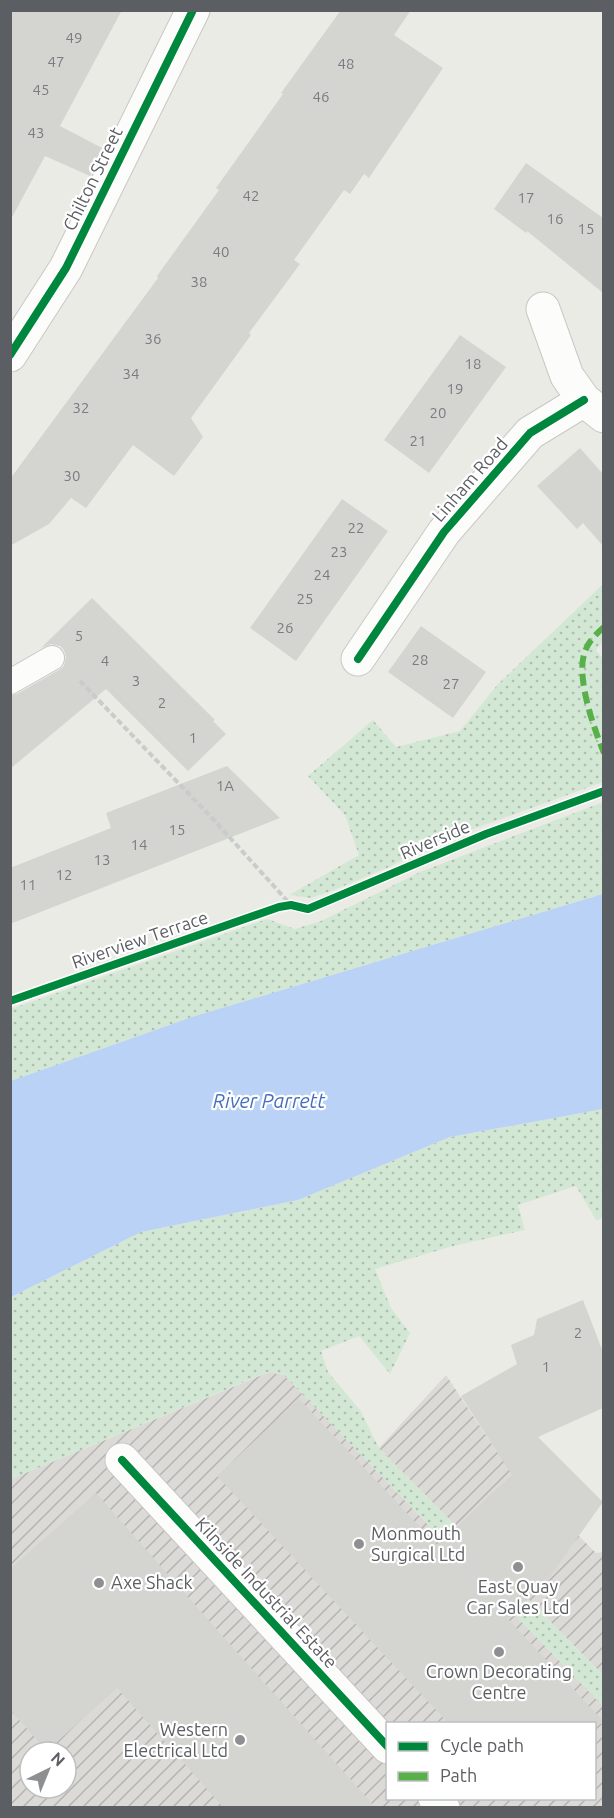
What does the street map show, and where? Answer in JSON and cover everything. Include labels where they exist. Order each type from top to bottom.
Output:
[{"type":"street","name":"Chilton Street","points":[[10,355],[66,268],[193,10]]},
{"type":"street","name":"Linham Road","points":[[358,659],[444,532],[530,433],[594,408],[567,376],[543,309]]},
{"type":"street","name":"Kilnside Industrial Estate","points":[[122,1460],[386,1746]]},
{"type":"lane","points":[[10,682],[52,658]]},
{"type":"path","points":[[52,658],[64,664],[295,906]]},
{"type":"path","points":[[279,907],[295,906]]},
{"type":"shaded area","points":[[269,1372],[284,1375],[603,1706],[603,1807],[11,1808],[11,1479]]},
{"type":"shaded area","points":[[446,1375],[497,1452],[596,1553],[603,1552],[603,1675],[379,1448]]},
{"type":"green space","points":[[603,584],[603,642],[596,650],[603,658],[603,782],[438,842],[389,867],[334,890],[311,898],[289,895],[359,855],[345,815],[308,776],[373,720],[396,747],[460,731],[498,684]]},
{"type":"green space","points":[[603,802],[603,894],[192,1017],[11,1081],[11,1009],[267,919],[295,929],[321,921],[420,872]]},
{"type":"green space","points":[[603,1109],[603,1218],[596,1220],[576,1186],[518,1205],[525,1230],[453,1246],[375,1269],[391,1308],[410,1333],[390,1374],[359,1336],[321,1351],[328,1372],[360,1410],[379,1448],[603,1675],[603,1706],[284,1375],[268,1372],[11,1479],[11,1297],[141,1232],[298,1200],[450,1137]]},
{"type":"water","name":"River Parrett","points":[[603,894],[603,1109],[450,1137],[298,1200],[141,1232],[11,1297],[11,1081],[192,1017]]},
{"type":"building","points":[[10,10],[122,10],[60,126],[104,149],[90,176],[45,156],[10,221]]},
{"type":"building","points":[[341,10],[411,10],[394,35],[443,68],[369,178],[364,174],[350,194],[344,190],[294,260],[300,264],[191,418],[203,437],[174,476],[133,445],[86,508],[71,498],[49,524],[10,546],[10,479],[158,278],[157,276],[219,190],[216,188]]},
{"type":"building","points":[[526,163],[603,218],[603,293],[527,231],[526,233],[494,209]]},
{"type":"building","points":[[460,335],[506,367],[429,473],[384,440]]},
{"type":"building","points":[[580,448],[603,474],[603,546],[583,523],[577,529],[537,486]]},
{"type":"building","points":[[342,499],[388,531],[296,661],[250,628]]},
{"type":"building","points":[[92,598],[215,720],[213,721],[226,734],[188,771],[106,689],[10,769],[10,696],[64,666],[66,657],[60,646],[51,644],[41,648]]},
{"type":"building","points":[[421,626],[486,672],[453,718],[388,672]]},
{"type":"building","points":[[227,766],[280,818],[10,924],[10,868],[111,828],[106,813]]},
{"type":"building","points":[[583,1300],[603,1352],[603,1408],[538,1437],[603,1502],[546,1582],[508,1619],[603,1721],[603,1724],[596,1724],[596,1722],[447,1722],[217,1476],[299,1399],[437,1545],[512,1475],[461,1396],[517,1364],[511,1345],[534,1335],[537,1319]]},
{"type":"building","points":[[96,1493],[376,1808],[224,1808],[117,1688],[59,1740],[37,1740],[10,1710],[10,1569]]},
{"type":"marked path","points":[[604,627],[587,646],[582,672],[587,701],[604,753]]},
{"type":"cycle path","points":[[10,355],[66,268],[193,10]]},
{"type":"cycle path","points":[[358,659],[444,532],[530,433],[584,400]]},
{"type":"cycle path","name":"Riverside","points":[[10,1001],[279,907],[291,905],[308,909],[486,834],[604,791]]},
{"type":"cycle path","points":[[122,1460],[386,1745]]},
{"type":"place","name":"Monmouth Surgical Ltd","points":[[359,1544]]},
{"type":"place","name":"East Quay Car Sales Ltd","points":[[518,1567]]},
{"type":"place","name":"Axe Shack","points":[[99,1583]]},
{"type":"place","name":"Crown Decorating Centre","points":[[499,1652]]},
{"type":"place","name":"Western Electrical Ltd","points":[[240,1740]]}]
